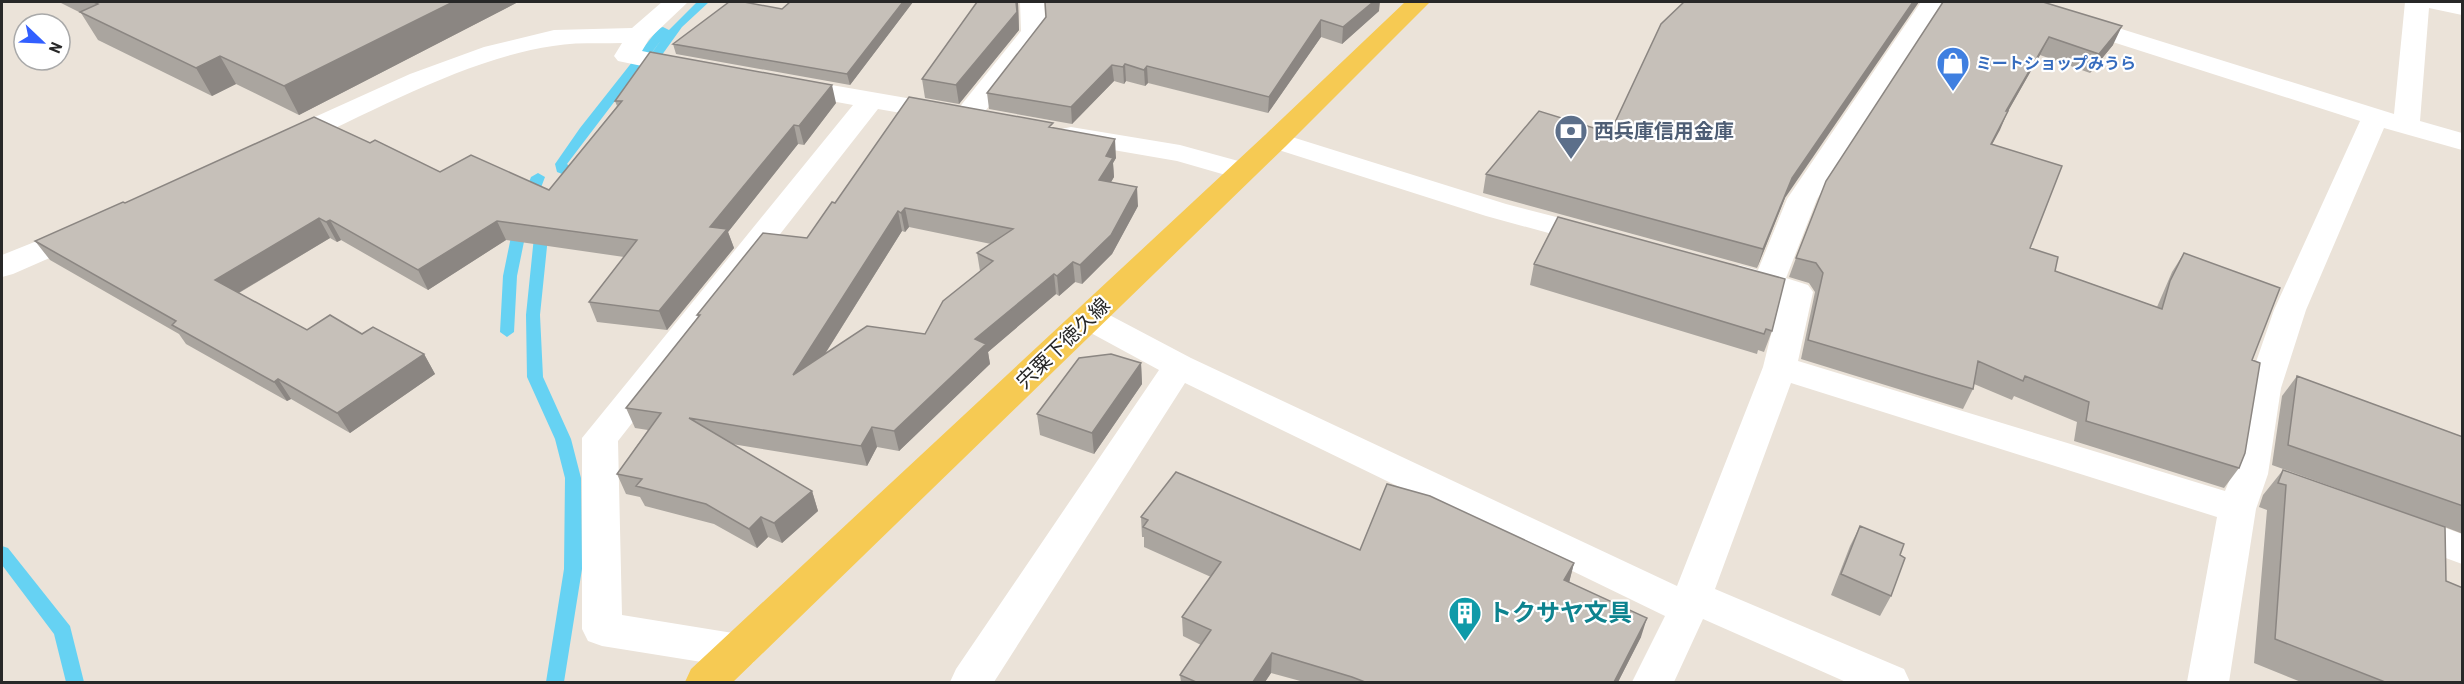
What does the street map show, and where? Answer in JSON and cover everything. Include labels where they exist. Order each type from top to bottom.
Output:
[{"type":"main road","name":"宍粟下徳久線","points":[[706,682],[1418,2]]},
{"type":"street","points":[[676,2],[639,35],[627,56],[720,73]]},
{"type":"street","points":[[766,81],[977,119],[1034,32],[1032,2]]},
{"type":"street","points":[[1769,283],[1802,199],[1933,2]]},
{"type":"street","points":[[2013,2],[2391,122],[2463,142]]},
{"type":"street","points":[[2208,682],[2237,508],[2267,480],[2264,388],[2290,310],[2391,122],[2417,2]]},
{"type":"street","points":[[2435,2],[2463,8]]},
{"type":"street","points":[[258,153],[420,81],[493,52],[554,38],[639,35]]},
{"type":"street","points":[[739,651],[603,629],[600,438],[871,100]]},
{"type":"street","points":[[1046,131],[1180,153],[1242,171]]},
{"type":"street","points":[[1276,140],[1496,210],[1621,244]]},
{"type":"street","points":[[2,267],[107,221]]},
{"type":"street","points":[[1653,682],[1690,603],[1780,367],[1797,292],[1712,268]]},
{"type":"street","points":[[1089,318],[1179,366],[1690,603],[1889,682]]},
{"type":"street","points":[[971,682],[1179,366]]},
{"type":"street","points":[[1780,367],[2237,508]]},
{"type":"street","points":[[2373,517],[2463,549]]},
{"type":"building","points":[[94,2],[453,2],[284,86],[220,56],[196,68],[80,12],[98,4]]},
{"type":"building","points":[[729,2],[744,2],[782,9],[790,2],[903,2],[847,74],[673,44]]},
{"type":"building","points":[[977,2],[1016,2],[1017,12],[956,85],[922,79]]},
{"type":"building","points":[[1045,2],[1373,2],[1343,27],[1321,20],[1269,97],[1147,66],[1144,70],[1125,64],[1123,67],[1112,65],[1071,107],[987,93],[1046,17]]},
{"type":"building","points":[[1684,2],[1913,2],[1792,178],[1763,249],[1486,174],[1539,111],[1610,133],[1661,24]]},
{"type":"building","points":[[1943,2],[2043,2],[2122,26],[2099,54],[2049,37],[2006,111],[2008,111],[1991,144],[2062,166],[2030,248],[2058,257],[2055,271],[2162,309],[2170,281],[2184,253],[2280,288],[2252,360],[2260,363],[2245,453],[2239,468],[2086,421],[2089,402],[2025,376],[2023,381],[1978,361],[1973,389],[1808,340],[1823,273],[1816,263],[1796,258],[1826,181]]},
{"type":"building","points":[[650,52],[832,85],[799,126],[794,125],[710,227],[727,229],[659,311],[589,302],[637,240],[497,221],[418,270],[330,220],[326,222],[319,218],[215,280],[307,330],[330,315],[362,334],[373,327],[424,354],[337,413],[278,379],[274,382],[172,325],[176,321],[35,241],[125,203],[314,117],[370,143],[375,140],[440,172],[471,155],[549,190],[622,101],[615,101]]},
{"type":"building","points":[[909,97],[1053,123],[1049,127],[1115,139],[1106,156],[1113,158],[1099,180],[1137,187],[1111,235],[1080,265],[1073,262],[1057,276],[1054,274],[975,339],[986,344],[894,431],[872,427],[861,446],[689,418],[812,491],[774,523],[761,517],[749,529],[706,504],[636,486],[642,479],[617,474],[661,413],[626,408],[700,315],[697,315],[763,233],[807,238],[832,202],[835,203]],"holes":[[[905,208],[1013,229],[977,253],[993,261],[943,301],[925,334],[867,326],[793,375],[898,211],[901,213]]]},
{"type":"building","points":[[1558,217],[1785,279],[1772,331],[1766,329],[1764,334],[1534,264]]},
{"type":"building","points":[[1111,354],[1141,363],[1092,433],[1037,414],[1079,358]]},
{"type":"building","points":[[2297,376],[2463,437],[2463,506],[2288,445]]},
{"type":"building","points":[[2283,470],[2445,527],[2446,581],[2463,588],[2463,682],[2385,682],[2275,639],[2286,485],[2278,483]]},
{"type":"building","points":[[1176,472],[1360,550],[1387,484],[1430,496],[1574,563],[1564,580],[1647,618],[1614,682],[1365,682],[1272,653],[1253,682],[1196,682],[1180,675],[1211,630],[1182,617],[1221,562],[1143,527],[1148,520],[1141,517]]},
{"type":"building","points":[[1860,526],[1904,544],[1900,555],[1905,558],[1891,596],[1841,574]]},
{"type":"waterway","points":[[645,70],[678,25],[703,2]]},
{"type":"waterway","points":[[570,173],[562,169],[561,164],[663,30]]},
{"type":"waterway","points":[[507,332],[510,276],[521,222],[538,177]]},
{"type":"waterway","points":[[542,227],[533,315],[535,377],[563,439],[573,478],[573,569],[555,682]]},
{"type":"waterway","points":[[2,553],[63,631],[75,682]]},
{"type":"place","name":"ミートショップみうら","points":[[1953,92]]},
{"type":"place","name":"西兵庫信用金庫","points":[[1571,160]]},
{"type":"place","name":"トクサヤ文具","points":[[1465,642]]}]
